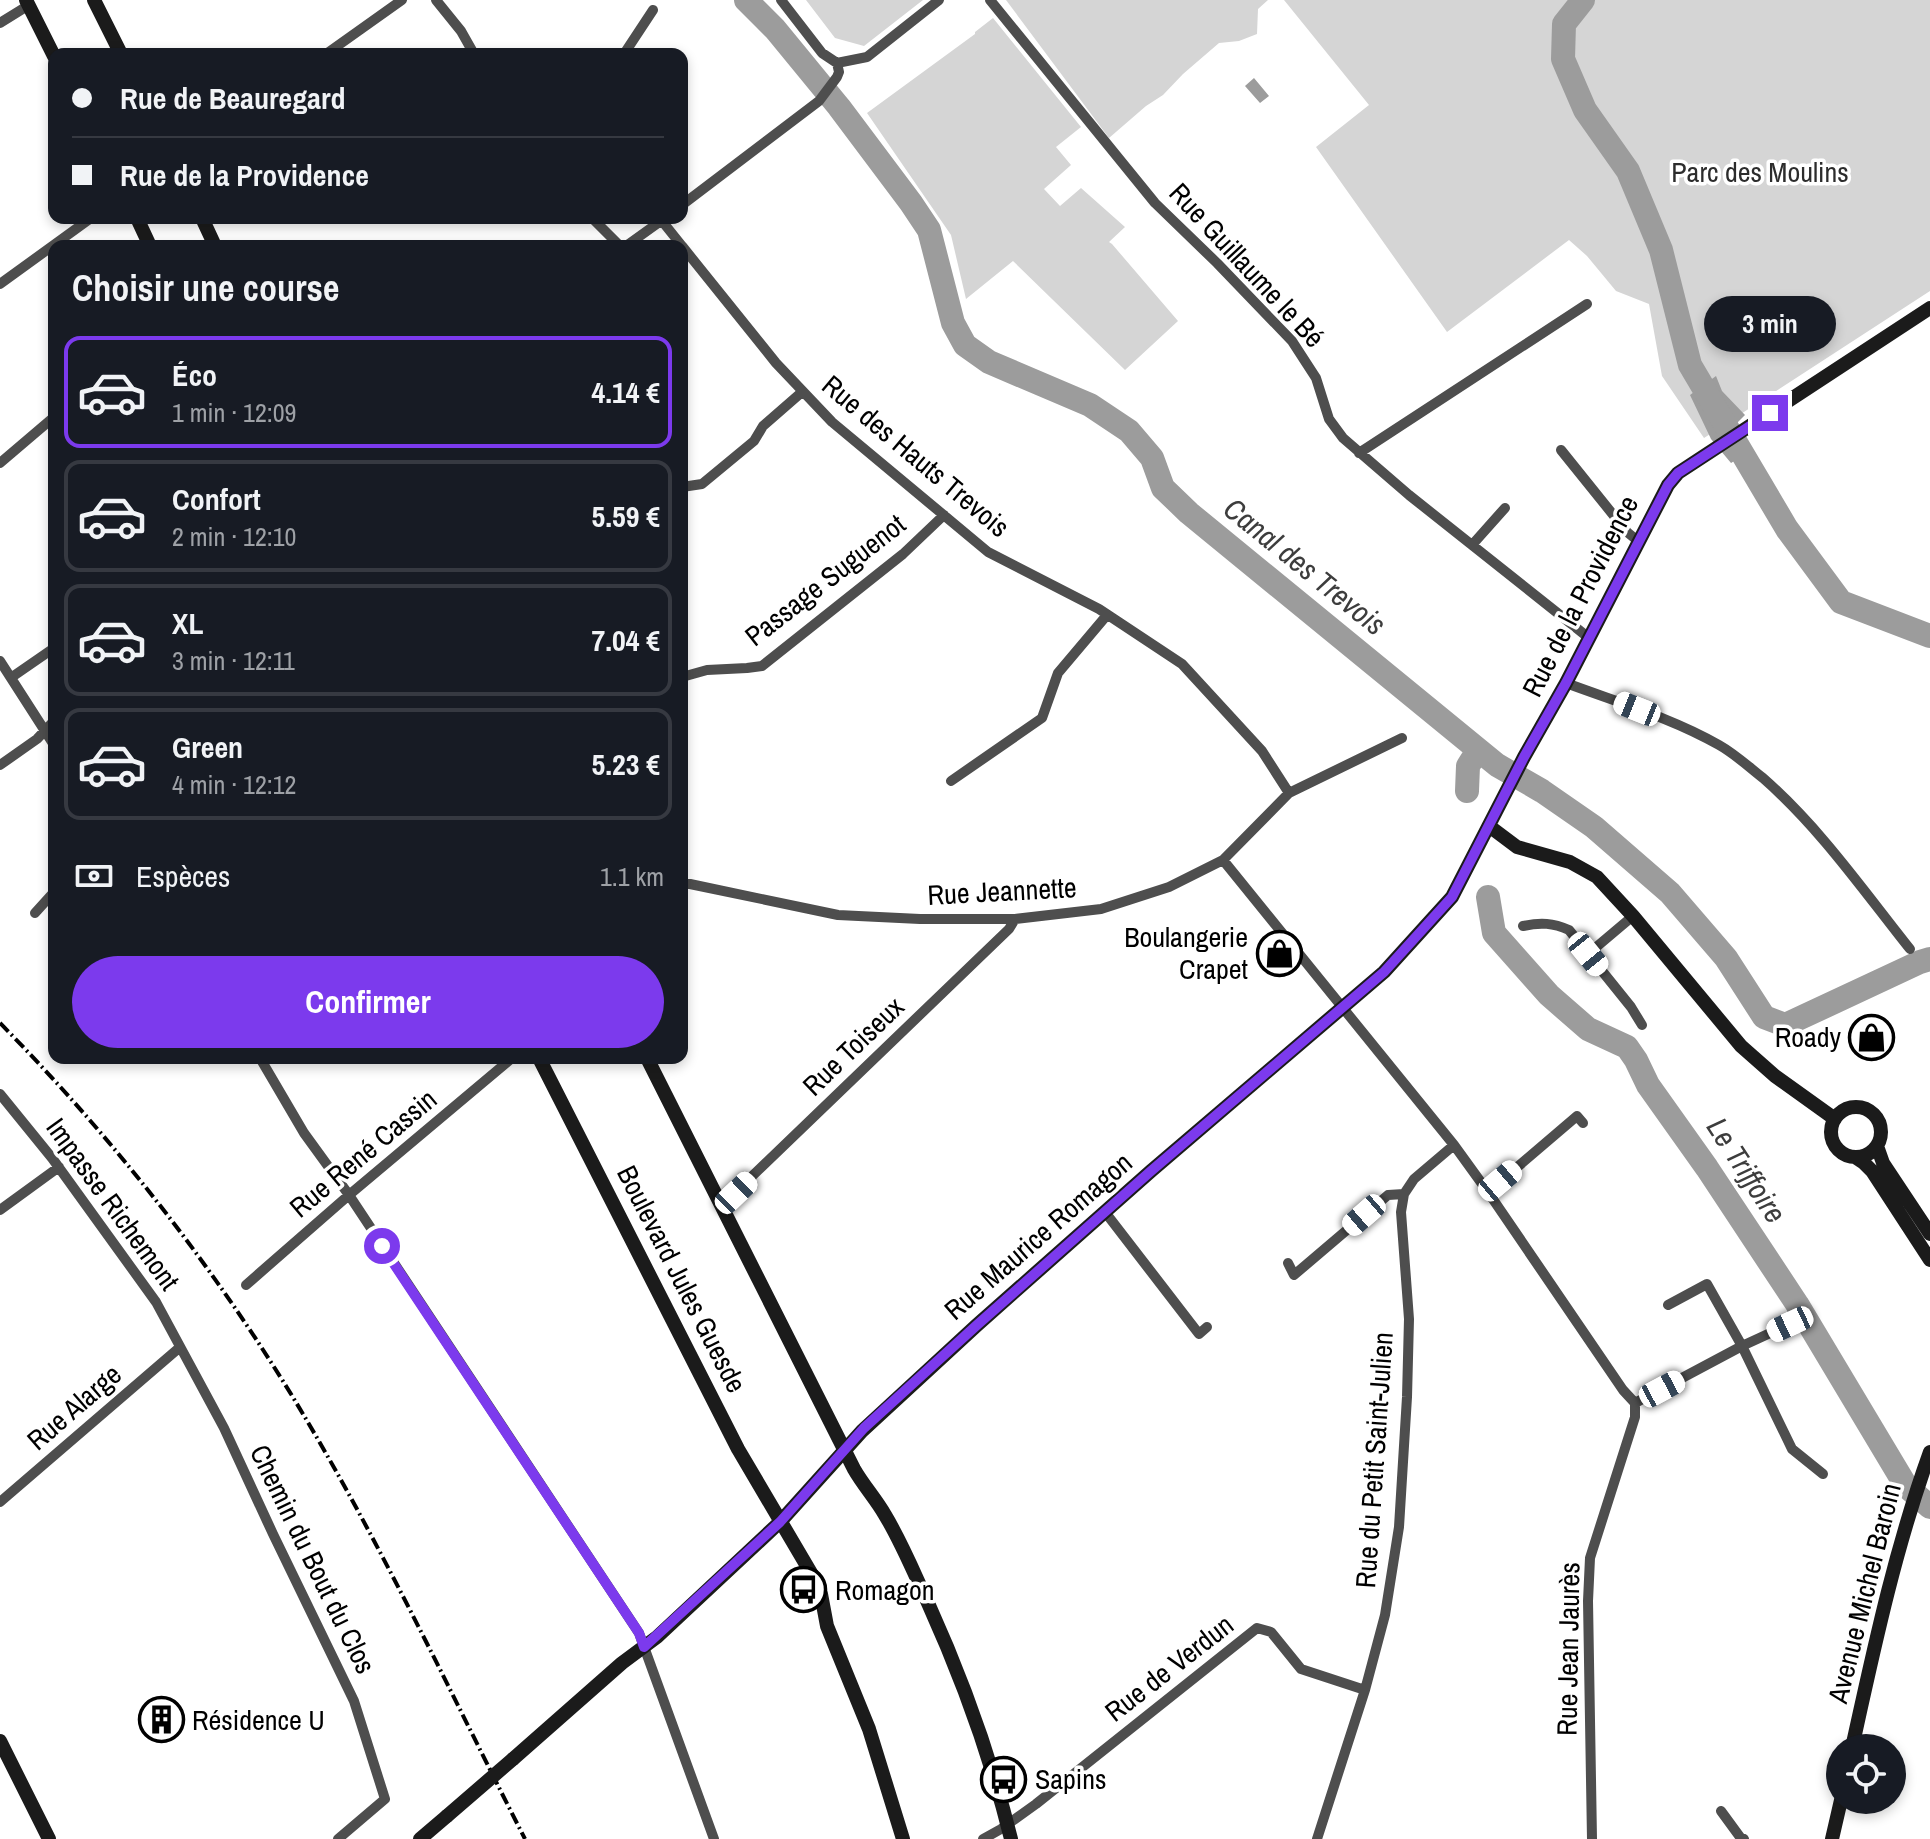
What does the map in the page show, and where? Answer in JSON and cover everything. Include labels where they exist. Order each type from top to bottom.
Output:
[{"type":"street","points":[[94,0],[118,48]]},
{"type":"street","points":[[334,48],[402,0]]},
{"type":"street","points":[[436,0],[471,48]]},
{"type":"street","points":[[688,200],[819,101],[837,77],[837,63],[822,53],[781,0]]},
{"type":"street","points":[[837,63],[867,57],[939,0]]},
{"type":"street","name":"Rue Guillaume le Bé","points":[[990,0],[1155,203],[1292,341],[1316,378],[1329,419],[1343,438],[1589,638]]},
{"type":"street","points":[[0,23],[27,3],[50,48]]},
{"type":"street","points":[[628,48],[653,10]]},
{"type":"street","points":[[61,240],[83,224]]},
{"type":"street","points":[[599,224],[616,240]]},
{"type":"street","points":[[632,240],[656,224]]},
{"type":"street","points":[[0,284],[48,249]]},
{"type":"street","name":"Rue des Hauts Trevois","points":[[688,253],[776,363],[832,422],[988,552],[1107,615],[1182,664],[1262,751],[1289,793]]},
{"type":"street","points":[[1359,453],[1587,304]]},
{"type":"street","name":"Rue de la Providence","points":[[1524,757],[1566,683],[1668,485],[1678,473],[1930,308]]},
{"type":"street","points":[[688,486],[702,484],[754,441],[763,426],[802,392]]},
{"type":"street","points":[[0,463],[48,422]]},
{"type":"street","points":[[1561,450],[1627,532],[1638,541]]},
{"type":"street","points":[[1472,545],[1505,508]]},
{"type":"street","name":"Passage Suguenot","points":[[688,675],[707,670],[762,666],[903,554],[944,515]]},
{"type":"street","points":[[951,781],[1042,718],[1058,673],[1107,615]]},
{"type":"street","points":[[12,677],[48,652]]},
{"type":"street","points":[[0,661],[48,735]]},
{"type":"street","points":[[1566,683],[1720,745],[1753,770],[1783,796],[1828,844],[1910,949]]},
{"type":"street","points":[[0,765],[37,739],[48,726]]},
{"type":"street","name":"Rue Jeannette","points":[[688,884],[838,915],[1015,919],[1101,909],[1169,887],[1223,860],[1289,793],[1402,738]]},
{"type":"street","name":"Rue Maurice Romagon","points":[[420,1839],[644,1647],[780,1522],[864,1428],[977,1325],[1384,972],[1452,897],[1524,757]]},
{"type":"street","points":[[1489,826],[1517,847],[1570,862],[1597,877],[1741,1046],[1775,1076],[1835,1119]]},
{"type":"street","points":[[1223,860],[1454,1145],[1635,1403],[1790,1324]]},
{"type":"street","points":[[35,913],[48,899]]},
{"type":"street","points":[[1588,954],[1633,916]]},
{"type":"street","name":"Rue Toiseux","points":[[721,1206],[998,940],[1015,919]]},
{"type":"street","points":[[1523,926],[1539,922],[1569,930],[1642,1025]]},
{"type":"street","points":[[264,1064],[304,1133],[349,1195],[639,1633],[711,1837]]},
{"type":"street","name":"Rue René Cassin","points":[[246,1285],[505,1064]]},
{"type":"street","name":"Boulevard Jules Guesde","points":[[542,1064],[738,1449],[821,1594],[827,1626],[869,1729],[903,1839]]},
{"type":"street","points":[[650,1064],[859,1477],[886,1516],[939,1627],[975,1721],[1009,1832],[983,1839]]},
{"type":"street","name":"Impasse Richemont","points":[[0,1094],[59,1167],[156,1302],[179,1348]]},
{"type":"street","points":[[1855,1157],[1863,1156],[1877,1146],[1881,1130],[1870,1112],[1854,1108],[1835,1119],[1831,1135],[1834,1144],[1872,1171],[1930,1260]]},
{"type":"street","points":[[1488,1192],[1577,1116],[1583,1123]]},
{"type":"street","points":[[1288,1263],[1294,1275],[1388,1195],[1404,1194],[1414,1179],[1454,1145]]},
{"type":"street","points":[[1877,1146],[1883,1163],[1930,1234]]},
{"type":"street","points":[[0,1210],[59,1167]]},
{"type":"street","name":"Rue du Petit Saint-Julien","points":[[1317,1839],[1365,1690],[1385,1615],[1399,1527],[1409,1335],[1401,1212],[1404,1194]]},
{"type":"street","points":[[1105,1212],[1199,1334],[1207,1327]]},
{"type":"street","points":[[1668,1305],[1707,1284],[1742,1346],[1792,1449],[1823,1474]]},
{"type":"street","name":"Rue Alarge","points":[[0,1502],[179,1348]]},
{"type":"street","name":"Chemin du Bout du Clos","points":[[179,1348],[224,1428],[354,1701],[385,1799],[338,1839]]},
{"type":"street","name":"Rue Jean Jaurès","points":[[1592,1839],[1590,1558],[1635,1417],[1635,1403]]},
{"type":"street","name":"Avenue Michel Baroin","points":[[1855,1734],[1889,1584],[1930,1452]]},
{"type":"street","name":"Rue de Verdun","points":[[1009,1832],[1036,1804],[1257,1628],[1271,1632],[1301,1669],[1365,1690]]},
{"type":"street","points":[[0,1741],[6,1767],[49,1839]]},
{"type":"street","points":[[1721,1811],[1744,1839]]},
{"type":"street","points":[[1832,1839],[1838,1814]]},
{"type":"green space","points":[[806,0],[923,0],[864,46],[835,38]]},
{"type":"green space","points":[[1006,0],[1268,0],[1258,9],[1257,34],[1239,41],[1219,43],[1163,95],[1109,138]]},
{"type":"green space","name":"Parc des Moulins","points":[[1284,0],[1930,0],[1930,291],[1704,438],[1662,376],[1649,304],[1616,291],[1569,240],[1447,332],[1316,147],[1369,105]]},
{"type":"green space","points":[[993,18],[1081,127],[1056,147],[1071,165],[1044,189],[1060,206],[1081,188],[1125,227],[1109,242],[1178,321],[1125,370],[1013,261],[966,299],[951,235],[867,113]]},
{"type":"shaded area","points":[[1254,78],[1269,96],[1260,103],[1245,86]]},
{"type":"shaded area","points":[[1716,376],[1722,391],[1745,415],[1737,423],[1752,450],[1731,463],[1711,439],[1690,395]]},
{"type":"waterway","name":"Canal des Trevois","points":[[746,0],[775,29],[839,107],[929,230],[953,323],[965,345],[989,362],[1090,405],[1129,431],[1152,458],[1163,488],[1189,513],[1497,765],[1594,827],[1670,893],[1726,958],[1764,1017],[1785,1025],[1930,959]]},
{"type":"waterway","points":[[1583,0],[1564,24],[1563,59],[1585,110],[1628,171],[1661,250],[1690,365],[1787,529],[1841,602],[1930,636]]},
{"type":"waterway","name":"Le Triffoire","points":[[1467,791],[1468,766],[1478,750]]},
{"type":"waterway","name":"Le Triffoire","points":[[1488,897],[1494,933],[1549,995],[1588,1029],[1627,1047],[1648,1085],[1797,1304],[1906,1486],[1930,1507]]},
{"type":"railway","points":[[0,1023],[82,1111],[158,1203],[262,1348],[356,1507],[525,1839]]},
{"type":"place","name":"Boulangerie Crapet","points":[[1279,953]]},
{"type":"place","name":"Roady","points":[[1872,1037]]},
{"type":"place","name":"Romagon","points":[[804,1590]]},
{"type":"place","name":"Résidence U","points":[[161,1720]]},
{"type":"place","name":"Sapins","points":[[1004,1779]]},
{"type":"route","points":[[382,1246],[639,1633],[644,1647],[780,1522],[839,1454],[954,1345],[1384,972],[1452,897],[1668,485],[1678,473],[1770,413]]}]
